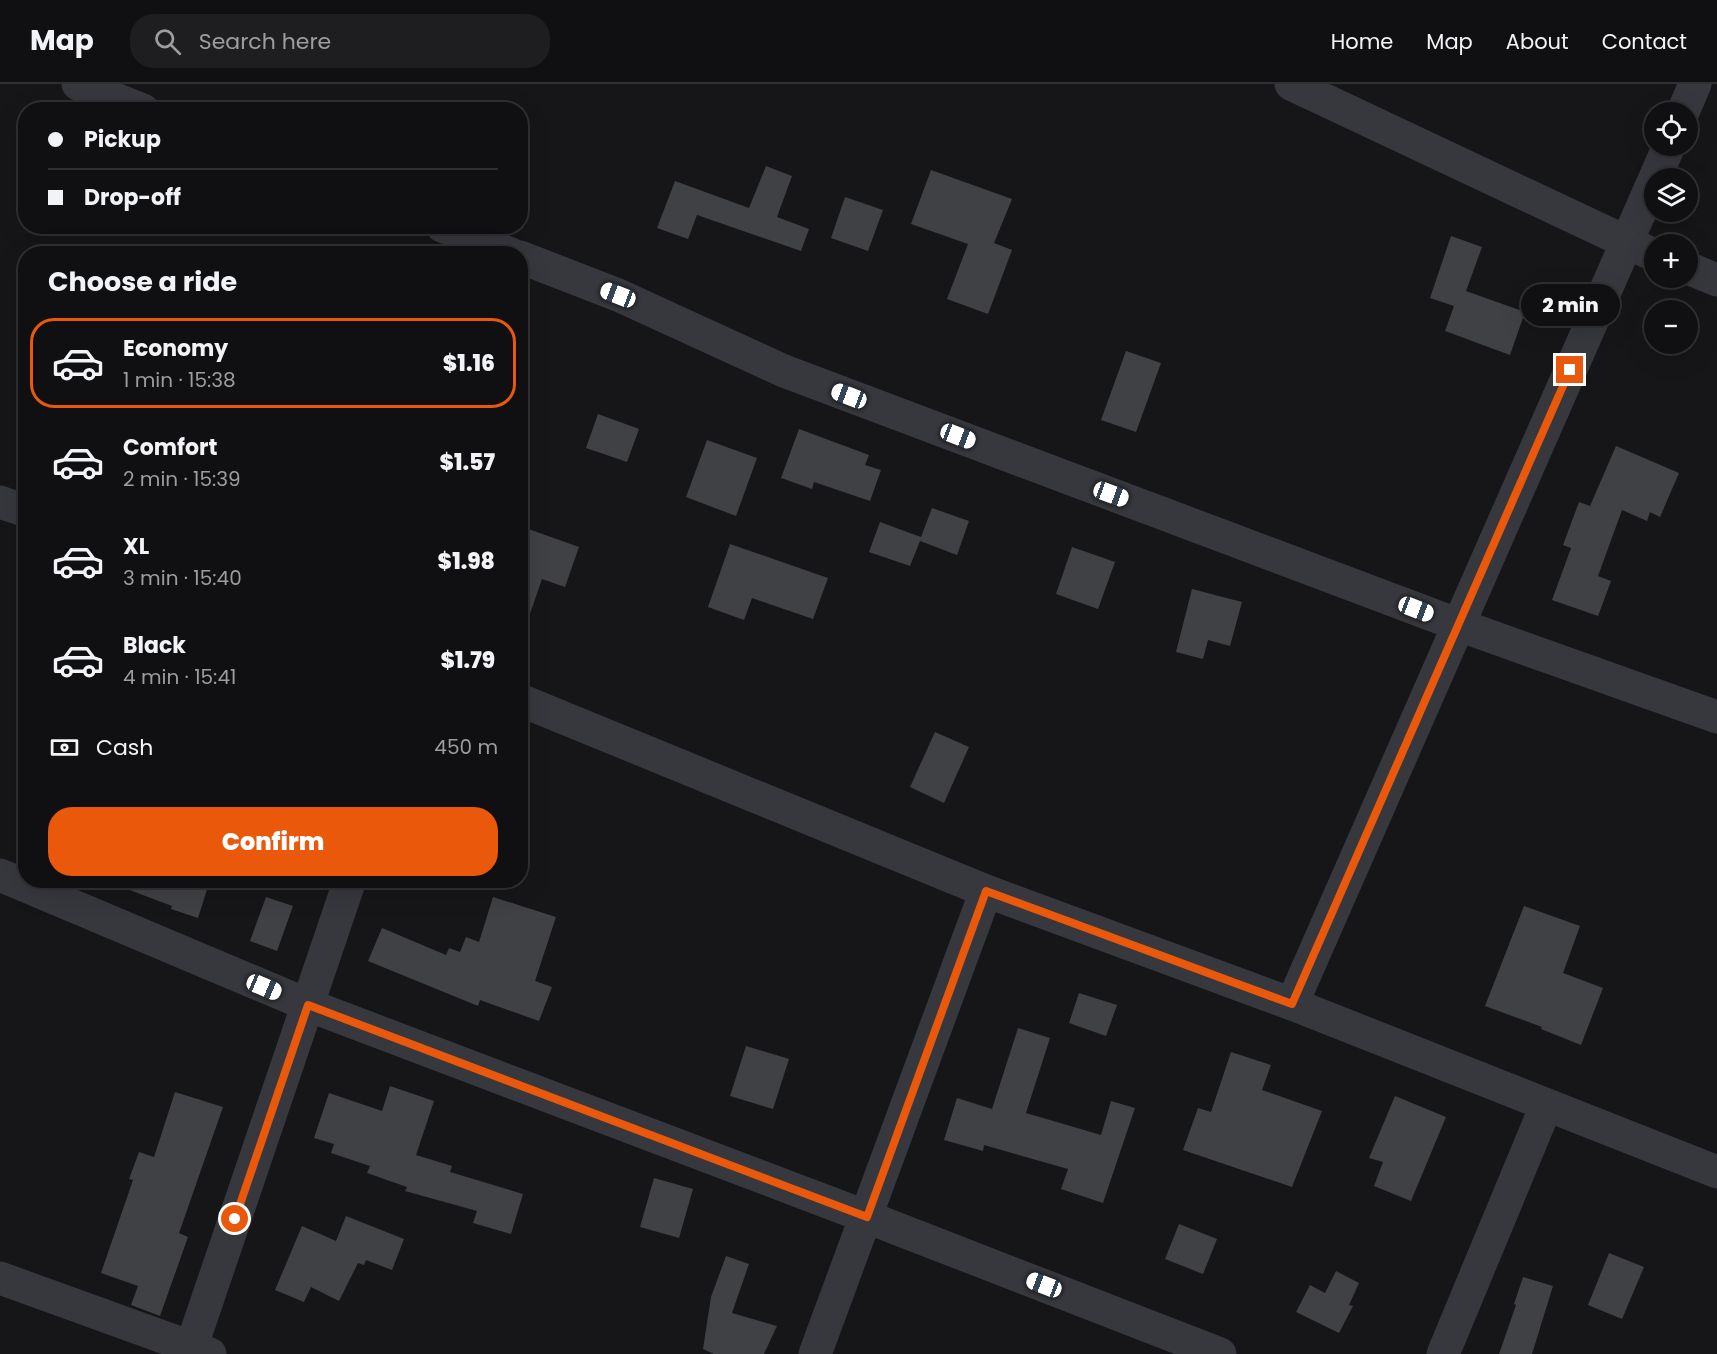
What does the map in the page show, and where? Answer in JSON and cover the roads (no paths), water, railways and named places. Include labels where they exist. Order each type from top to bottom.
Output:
[{"type":"street","points":[[78,84],[123,102]]},
{"type":"street","points":[[1291,84],[1640,249]]},
{"type":"street","points":[[1687,102],[1695,84]]},
{"type":"street","points":[[1292,1004],[1460,625],[1640,249],[1666,156]]},
{"type":"street","points":[[462,234],[491,246]]},
{"type":"street","points":[[528,260],[618,295],[784,371],[1460,625],[1717,717]]},
{"type":"street","points":[[1698,272],[1717,280]]},
{"type":"street","points":[[0,502],[18,508]]},
{"type":"street","points":[[528,703],[986,891],[1292,1004],[1717,1173]]},
{"type":"street","points":[[0,875],[18,883]]},
{"type":"street","points":[[31,888],[308,1005],[1220,1354]]},
{"type":"street","points":[[0,1278],[196,1352],[347,888]]},
{"type":"street","points":[[815,1354],[986,891]]},
{"type":"street","points":[[1443,1354],[1546,1106]]}]
